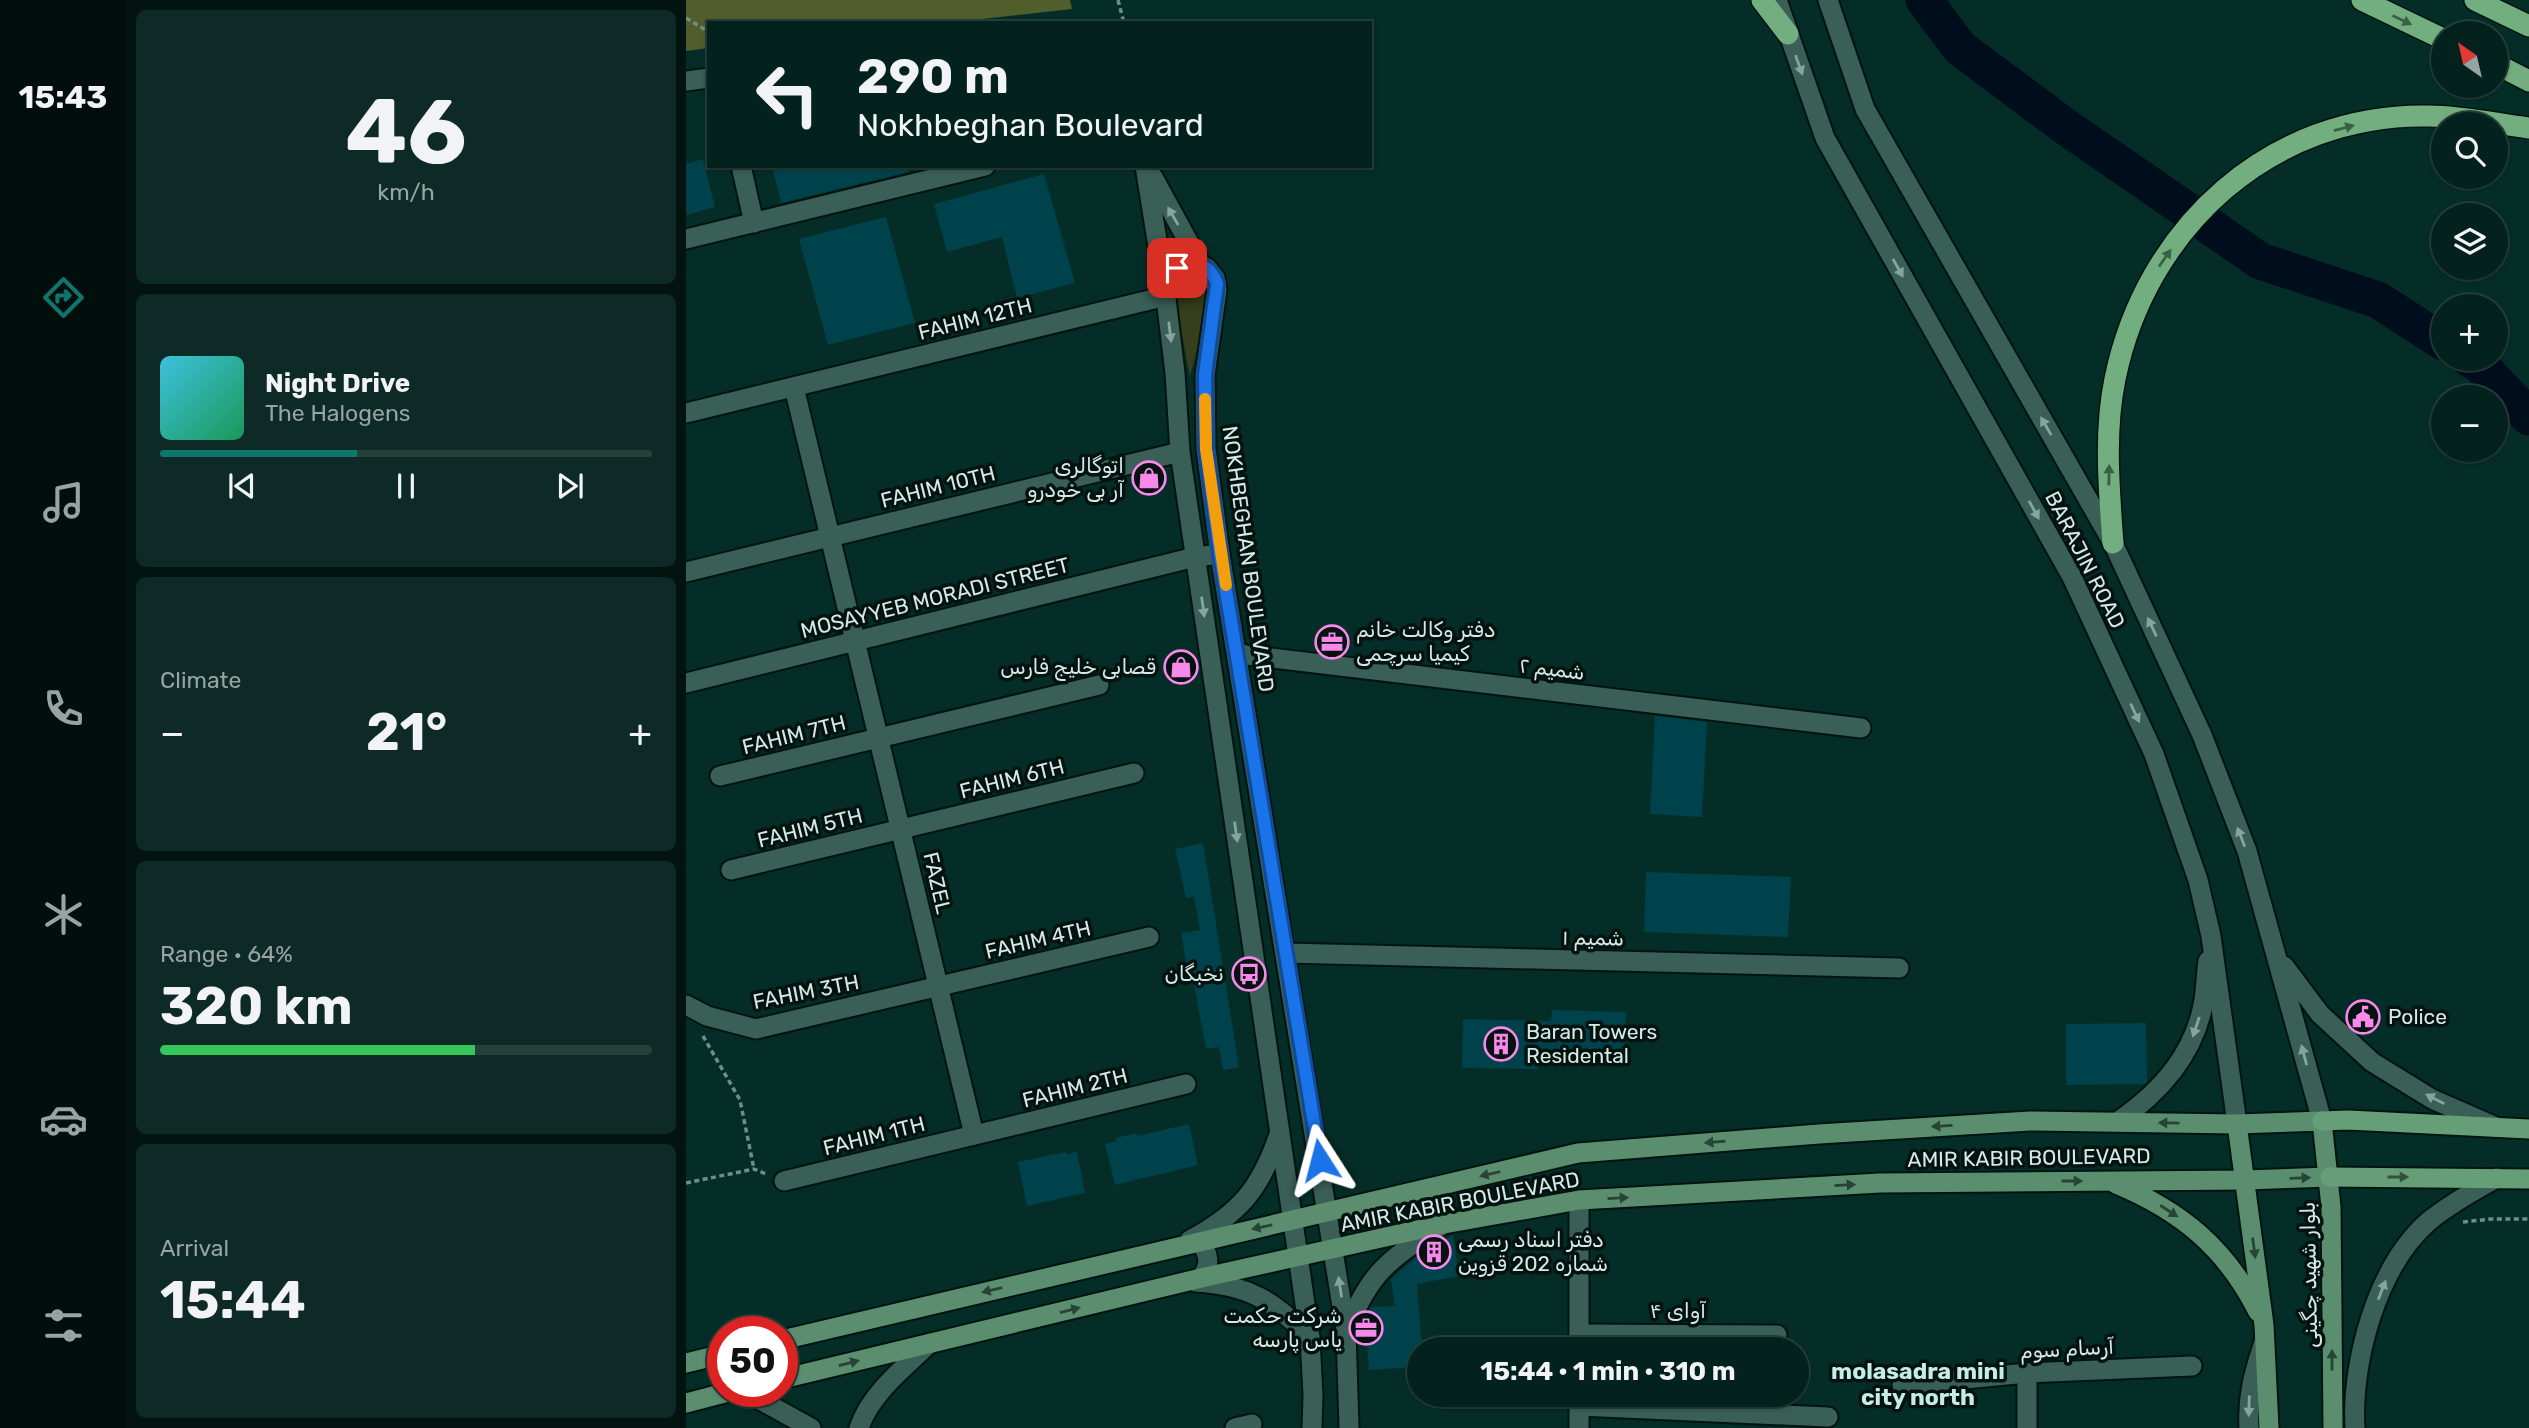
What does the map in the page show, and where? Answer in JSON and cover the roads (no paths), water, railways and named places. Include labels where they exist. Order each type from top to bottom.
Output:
[{"type":"highway","points":[[1762,0],[1788,34]]},
{"type":"highway","points":[[2362,0],[2431,33]]},
{"type":"highway","points":[[2475,0],[2529,26]]},
{"type":"highway","points":[[2508,70],[2529,81]]},
{"type":"highway","points":[[2113,543],[2109,489],[2111,410],[2114,380],[2123,346],[2134,313],[2157,271],[2186,229],[2216,195],[2259,162],[2309,137],[2369,121],[2429,116],[2529,128]]},
{"type":"highway","points":[[2322,1121],[2529,1129]]},
{"type":"highway","points":[[2330,1177],[2529,1179]]},
{"type":"main road","name":"AMIR KABIR BOULEVARD","points":[[798,1336],[1578,1153],[2031,1121],[2237,1124],[2322,1121]]},
{"type":"main road","name":"بلوار شهید چگینی","points":[[2322,1121],[2330,1177],[2333,1428]]},
{"type":"main road","name":"BARAJIN ROAD","points":[[2237,1124],[2245,1180]]},
{"type":"main road","name":"AMIR KABIR BOULEVARD","points":[[798,1375],[1194,1280],[1444,1224],[1579,1200],[1880,1183],[2330,1177]]},
{"type":"main road","points":[[2245,1180],[2265,1331],[2269,1428]]},
{"type":"main road","points":[[2108,1181],[2148,1197],[2186,1221],[2218,1251],[2245,1286],[2265,1331]]},
{"type":"main road","points":[[686,1363],[707,1358]]},
{"type":"main road","points":[[686,1404],[707,1398]]},
{"type":"street","name":"BARAJIN ROAD","points":[[1777,0],[1825,138],[2078,590],[2154,754],[2198,880],[2211,936],[2237,1124]]},
{"type":"street","name":"BARAJIN ROAD","points":[[1828,0],[1865,109],[2113,543],[2202,735],[2247,850],[2322,1121]]},
{"type":"street","points":[[686,81],[707,78]]},
{"type":"street","points":[[741,168],[754,223]]},
{"type":"street","points":[[686,239],[977,168]]},
{"type":"street","points":[[1146,168],[1166,293],[1180,452],[1310,1338],[1312,1428]]},
{"type":"street","name":"NOKHBEGHAN BOULEVARD","points":[[1147,168],[1201,265],[1215,278],[1217,290],[1205,375],[1206,449],[1220,554],[1346,1331],[1349,1428]]},
{"type":"street","points":[[1166,293],[1168,277],[1177,268],[1189,263],[1201,265]]},
{"type":"street","name":"FAHIM 12TH","points":[[686,413],[1166,293]]},
{"type":"street","name":"FAZEL","points":[[794,387],[974,1135]]},
{"type":"street","name":"FAHIM 10TH","points":[[686,572],[1180,452]]},
{"type":"street","name":"MOSAYYEB MORADI STREET","points":[[686,683],[1195,557],[1220,554]]},
{"type":"street","name":"شمیم ۲","points":[[1238,654],[1861,728]]},
{"type":"street","name":"FAHIM 7TH","points":[[720,776],[1098,685]]},
{"type":"street","name":"FAHIM 6TH","points":[[900,829],[1134,773]]},
{"type":"street","name":"FAHIM 5TH","points":[[731,870],[900,829]]},
{"type":"street","points":[[2118,1122],[2143,1104],[2165,1083],[2183,1058],[2196,1029],[2204,999],[2211,936]]},
{"type":"street","name":"FAHIM 4TH","points":[[938,986],[1149,937]]},
{"type":"street","name":"شمیم ۱","points":[[1286,953],[1899,968]]},
{"type":"street","points":[[2278,958],[2320,1014],[2372,1062],[2432,1099],[2497,1127]]},
{"type":"street","name":"FAHIM 3TH","points":[[686,1005],[707,1016],[756,1029],[938,986]]},
{"type":"street","name":"FAHIM 2TH","points":[[974,1135],[1186,1084]]},
{"type":"street","points":[[1189,1243],[1217,1226],[1245,1200],[1267,1168],[1280,1132]]},
{"type":"street","name":"FAHIM 1TH","points":[[784,1181],[974,1135]]},
{"type":"street","points":[[2355,1428],[2359,1362],[2384,1282],[2399,1257],[2428,1222],[2459,1199],[2497,1178]]},
{"type":"street","points":[[1579,1200],[1579,1337]]},
{"type":"street","points":[[1346,1331],[1358,1300],[1370,1281],[1387,1263],[1444,1224]]},
{"type":"street","points":[[1189,1243],[1204,1248],[1208,1259],[1207,1269],[1194,1280]]},
{"type":"street","points":[[1194,1280],[1223,1283],[1256,1294],[1286,1313],[1310,1338]]},
{"type":"street","points":[[2249,1428],[2248,1403],[2252,1378],[2265,1331]]},
{"type":"street","name":"آوای ۴","points":[[1711,1337],[1777,1335]]},
{"type":"street","points":[[859,1428],[864,1415],[886,1385],[930,1343]]},
{"type":"street","name":"آرسام سوم","points":[[1902,1385],[2027,1373],[2192,1366]]},
{"type":"street","points":[[2027,1373],[2027,1428]]},
{"type":"street","points":[[773,1407],[811,1428]]},
{"type":"street","points":[[1579,1407],[1579,1428]]},
{"type":"street","points":[[1682,1407],[1828,1417]]},
{"type":"waterway","points":[[1924,0],[1960,48],[2066,127],[2185,209]]},
{"type":"waterway","points":[[2208,225],[2260,261],[2378,300],[2431,334]]},
{"type":"waterway","points":[[2486,371],[2529,417]]},
{"type":"place","name":"اتوگالری آر بی خودرو","points":[[1149,478]]},
{"type":"place","name":"دفتر وکالت خانم کیمیا سرچمی","points":[[1332,642]]},
{"type":"place","name":"قصابی خلیج فارس","points":[[1181,667]]},
{"type":"place","name":"نخبگان","points":[[1249,974]]},
{"type":"place","name":"Police","points":[[2363,1017]]},
{"type":"place","name":"Baran Towers Residental","points":[[1501,1044]]},
{"type":"place","name":"دفتر اسناد رسمی شماره 202 قزوین","points":[[1434,1252]]},
{"type":"place","name":"شرکت حکمت یاس پارسه","points":[[1366,1328]]},
{"type":"district","name":"molasadra mini city north","points":[[1918,1384]]}]
